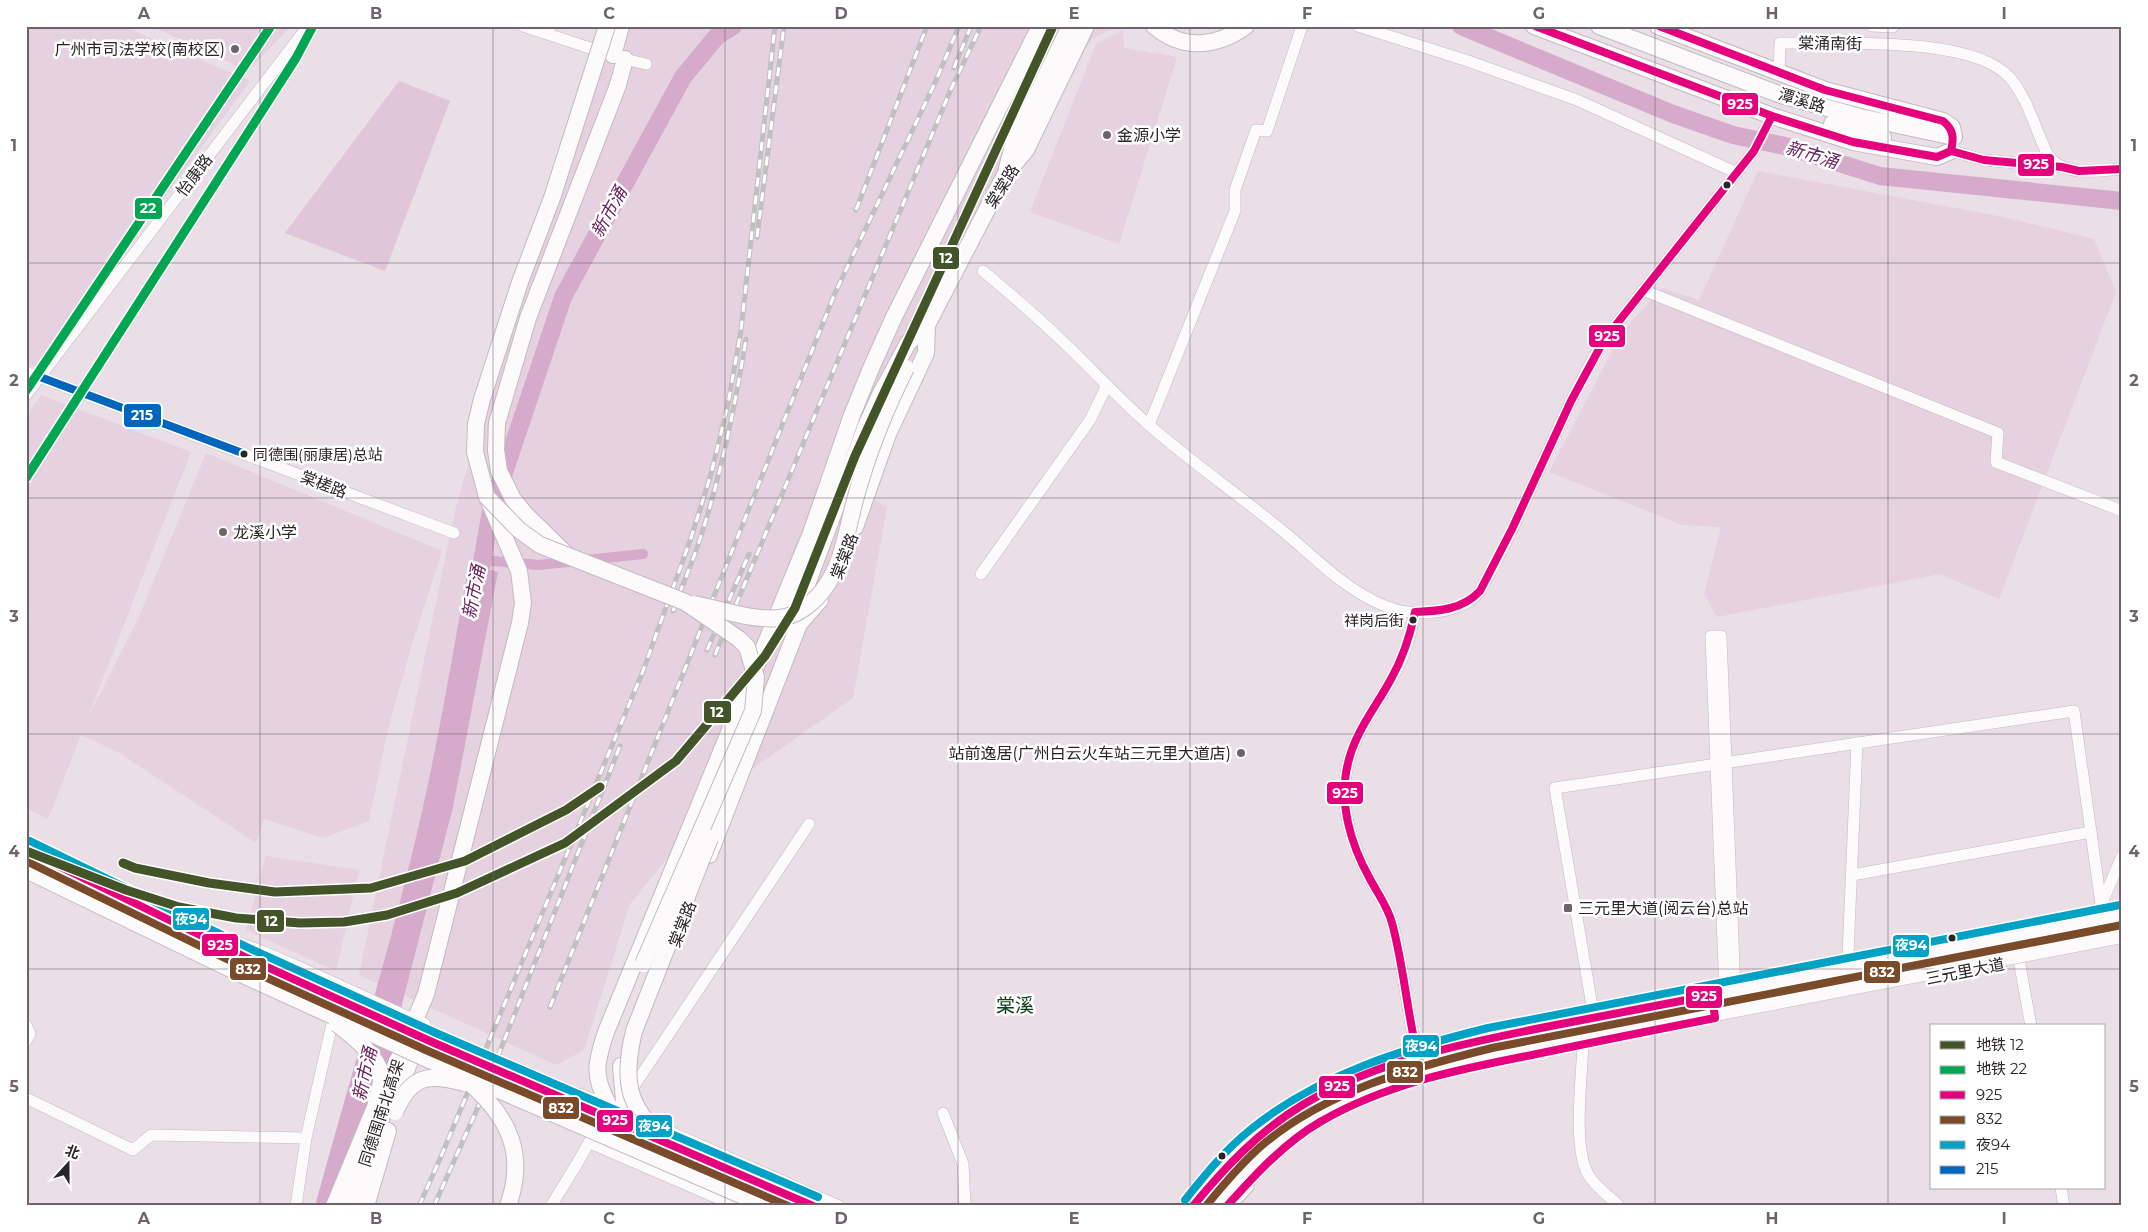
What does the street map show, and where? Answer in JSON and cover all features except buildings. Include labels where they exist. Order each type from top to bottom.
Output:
[{"type":"highway","points":[[1213,1206],[1257,1159],[1302,1124],[1352,1097],[1406,1076],[1474,1059],[1574,1038],[2122,933]]},
{"type":"street","name":"怡康路","points":[[26,395],[308,26]]},
{"type":"street","points":[[523,26],[646,64]]},
{"type":"street","name":"同德围南北高架","points":[[357,1204],[401,1082],[416,1020],[426,994],[520,623],[522,603],[519,571],[487,498],[475,452],[476,424],[482,399],[520,282],[552,198],[607,26]]},
{"type":"street","points":[[567,554],[526,515],[513,498],[499,471],[496,450],[497,423],[528,318],[618,85],[621,26]]},
{"type":"street","name":"棠棠路","points":[[636,1117],[617,1105],[598,1086],[598,1059],[606,1032],[811,533],[852,415],[875,358],[1040,26]]},
{"type":"street","points":[[1004,175],[1018,134],[1070,26]]},
{"type":"street","name":"棠棠路","points":[[617,1105],[621,1084],[621,1060],[627,1036],[635,1016],[663,974],[799,624],[832,586],[841,567],[888,434],[926,353],[927,326],[1004,175],[1026,150],[1086,26]]},
{"type":"street","points":[[1154,26],[1170,38],[1202,44],[1218,42],[1230,37],[1246,26]]},
{"type":"street","points":[[1149,425],[1235,210],[1235,190],[1256,130],[1267,131],[1302,26]]},
{"type":"street","points":[[1358,26],[1468,61],[1577,100],[1737,174]]},
{"type":"street","points":[[1534,26],[1772,116],[1853,142],[1937,157],[1953,144]]},
{"type":"street","name":"潭溪路","points":[[1560,26],[1776,107],[1841,127],[1922,137]]},
{"type":"street","name":"潭溪路","points":[[1600,26],[1781,95],[1922,137],[1953,144]]},
{"type":"street","points":[[1658,26],[1779,74],[1825,90],[1943,121],[1952,128],[1953,144]]},
{"type":"street","points":[[1872,26],[1893,27],[1889,44]]},
{"type":"street","name":"棠涌南街","points":[[1779,74],[1780,43],[1889,44],[1924,46],[1960,52],[1984,60],[2004,72],[2020,94],[2049,157],[2062,167]]},
{"type":"street","points":[[983,271],[1056,335],[1149,425],[1281,529],[1345,584],[1384,606],[1403,612],[1455,608],[1470,601],[1480,591],[1604,340],[1737,174],[1754,151],[1772,116]]},
{"type":"street","points":[[1953,144],[1984,160],[2085,171],[2122,169]]},
{"type":"street","points":[[1643,290],[1998,432],[1996,462],[2122,511]]},
{"type":"street","points":[[487,498],[519,530],[540,545],[567,554],[604,571],[684,602],[758,617],[782,618],[806,608],[827,586],[842,550],[866,463],[894,391],[927,326]]},
{"type":"street","points":[[799,624],[803,595],[866,426],[908,343],[927,326]]},
{"type":"street","name":"棠槎路","points":[[26,372],[454,533]]},
{"type":"street","points":[[981,574],[1090,420],[1107,384]]},
{"type":"street","points":[[606,1032],[643,964],[753,711],[756,685],[753,663],[747,647],[723,626],[684,602]]},
{"type":"street","points":[[1416,612],[1411,634],[1401,661],[1360,730],[1354,745],[1347,771],[1344,796],[1347,820],[1354,846],[1386,907],[1393,926],[1412,1034],[1418,1057]]},
{"type":"street","points":[[1715,1018],[1724,993],[1721,636],[1711,636],[1721,764]]},
{"type":"street","points":[[752,674],[753,687],[758,691],[767,691],[775,685]]},
{"type":"street","points":[[1594,1018],[1554,788],[2074,711],[2102,911]]},
{"type":"street","points":[[683,1150],[656,1132],[633,1101],[628,1079],[627,1058],[634,1031],[728,789],[759,729]]},
{"type":"street","points":[[1844,970],[1848,955],[1857,743]]},
{"type":"street","points":[[551,1206],[590,1143],[809,824]]},
{"type":"street","points":[[1852,875],[2091,832]]},
{"type":"street","points":[[26,850],[248,958],[432,1042],[814,1206]]},
{"type":"street","points":[[2102,911],[2122,856]]},
{"type":"street","points":[[26,870],[320,1010],[766,1206]]},
{"type":"street","name":"三元里大道","points":[[1193,1206],[1232,1159],[1260,1134],[1292,1111],[1343,1082],[1418,1057],[1490,1038],[1844,970],[2102,911],[2122,915]]},
{"type":"street","points":[[172,921],[251,947],[416,1020]]},
{"type":"street","name":"三元里大道","points":[[1227,1206],[1261,1168],[1288,1144],[1318,1123],[1360,1102],[1443,1075],[1583,1044],[2122,940]]},
{"type":"street","points":[[2019,960],[2031,1024]]},
{"type":"street","points":[[296,1206],[306,1138],[341,987]]},
{"type":"street","points":[[320,1010],[345,1030],[369,1054],[381,1074],[373,1113],[334,1206]]},
{"type":"street","points":[[26,1025],[30,1034],[26,1041]]},
{"type":"street","points":[[1583,1044],[1580,1134],[1584,1167],[1590,1178],[1619,1206]]},
{"type":"street","points":[[357,1204],[395,1112],[409,1087],[420,1080],[435,1078],[471,1084],[512,1096]]},
{"type":"street","points":[[471,1084],[494,1108],[507,1127],[514,1144],[516,1160],[515,1181],[508,1206]]},
{"type":"street","points":[[580,1094],[617,1105]]},
{"type":"street","points":[[26,1098],[133,1150],[151,1134],[306,1138]]},
{"type":"street","points":[[943,1113],[963,1164],[966,1206]]},
{"type":"street","points":[[636,1117],[839,1206]]},
{"type":"street","points":[[590,1143],[736,1206]]},
{"type":"street","points":[[684,1184],[700,1145]]},
{"type":"street","points":[[2061,1190],[2064,1206]]},
{"type":"shaded area","points":[[31,26],[122,26],[250,81],[39,368],[26,363],[26,31]]},
{"type":"shaded area","name":"广州市司法学校(南校区)","points":[[151,26],[291,26],[248,71]]},
{"type":"shaded area","points":[[588,26],[1119,26],[1092,39],[957,255],[863,493],[887,507],[853,698],[725,788],[630,904],[584,1050],[556,1065],[359,975],[455,511],[512,315],[600,32]]},
{"type":"shaded area","name":"金源小学","points":[[1123,30],[1124,48],[1177,57],[1119,244],[1030,212],[1096,44]]},
{"type":"shaded area","points":[[399,81],[450,101],[385,271],[285,233]]},
{"type":"shaded area","points":[[1758,171],[2003,217],[2094,239],[2116,292],[1999,599],[1940,574],[1717,617],[1704,594],[1721,527],[1682,525],[1549,472],[1622,332],[1662,288],[1699,300]]},
{"type":"shaded area","points":[[41,395],[191,452],[88,717],[138,619],[206,453],[442,551],[412,644],[388,729],[369,821],[323,838],[264,819],[256,843],[118,752],[81,735],[48,819],[26,808],[26,417]]},
{"type":"shaded area","points":[[266,856],[359,870],[336,971],[246,930]]},
{"type":"water","points":[[469,564],[498,572],[453,807],[402,1004],[394,1062],[347,1206],[315,1206],[387,951],[413,849],[437,739]]},
{"type":"waterway","name":"新市涌","points":[[477,591],[491,511],[563,297],[683,77],[717,36],[733,26]]},
{"type":"waterway","name":"新市涌","points":[[1461,26],[1673,114],[1733,135],[1785,146],[1880,176],[2122,201]]},
{"type":"waterway","points":[[482,560],[539,565],[643,554]]},
{"type":"railway","points":[[419,1206],[643,671],[691,538],[711,474],[728,404],[741,330],[775,26]]},
{"type":"railway","points":[[757,237],[784,26]]},
{"type":"railway","points":[[856,210],[927,26]]},
{"type":"railway","points":[[550,1007],[835,293],[934,85],[959,26]]},
{"type":"railway","points":[[954,68],[971,26]]},
{"type":"railway","points":[[715,655],[951,89],[981,26]]},
{"type":"railway","points":[[673,611],[709,512],[722,463],[746,339]]},
{"type":"railway","points":[[707,650],[749,554]]},
{"type":"railway","points":[[434,1206],[478,1107],[620,746]]},
{"type":"metro line","name":"22","points":[[26,391],[271,26]]},
{"type":"metro line","name":"22","points":[[26,478],[296,58],[313,26]]},
{"type":"metro line","name":"12","points":[[26,851],[126,890],[179,907],[236,918],[300,923],[344,922],[387,915],[457,893],[565,843],[676,761],[765,656],[795,608],[855,456],[1053,26]]},
{"type":"metro line","name":"12","points":[[123,863],[135,868],[209,883],[275,892],[371,888],[465,861],[566,810],[600,787]]},
{"type":"transit line","name":"925","points":[[1535,26],[1772,116],[1853,142],[1937,157],[1951,151]]},
{"type":"transit line","name":"925","points":[[1659,26],[1825,90],[1943,121],[1952,134],[1951,151]]},
{"type":"transit line","name":"925","points":[[1418,1057],[1400,956],[1392,923],[1363,866],[1348,823],[1345,778],[1351,752],[1361,730],[1403,655],[1415,612],[1441,610],[1458,606],[1480,591],[1512,529],[1571,401],[1604,340],[1754,151],[1772,116]]},
{"type":"transit line","name":"925","points":[[1951,151],[1984,160],[2062,167],[2079,171],[2122,169]]},
{"type":"transit line","name":"215","points":[[40,377],[245,454]]},
{"type":"transit line","name":"夜94","points":[[30,841],[251,949],[436,1033],[818,1197]]},
{"type":"transit line","name":"925","points":[[26,850],[247,958],[432,1042],[813,1206]]},
{"type":"transit line","name":"832","points":[[26,861],[243,967],[428,1051],[788,1206]]},
{"type":"transit line","name":"夜94","points":[[1185,1200],[1232,1146],[1277,1110],[1304,1093],[1333,1079],[1363,1066],[1425,1045],[1488,1028],[2120,905]]},
{"type":"transit line","name":"832","points":[[1206,1206],[1246,1161],[1285,1127],[1341,1096],[1400,1073],[1492,1048],[2122,925]]},
{"type":"transit line","name":"925","points":[[1193,1206],[1231,1163],[1272,1126],[1304,1104],[1333,1088],[1363,1075],[1426,1054],[1524,1031],[1712,995],[1715,1018],[1450,1072],[1370,1097],[1307,1130],[1259,1171],[1227,1206]]},
{"type":"place","name":"广州市司法学校(南校区)","points":[[235,49]]},
{"type":"place","name":"金源小学","points":[[1107,135]]},
{"type":"place","name":"同德围(丽康居)总站","points":[[244,454]]},
{"type":"place","name":"龙溪小学","points":[[223,532]]},
{"type":"place","name":"祥岗后街","points":[[1413,620]]},
{"type":"place","name":"站前逸居(广州白云火车站三元里大道店)","points":[[1241,753]]},
{"type":"place","name":"三元里大道(阅云台)总站","points":[[1568,908]]},
{"type":"district","name":"棠溪","points":[[1015,1005]]}]
